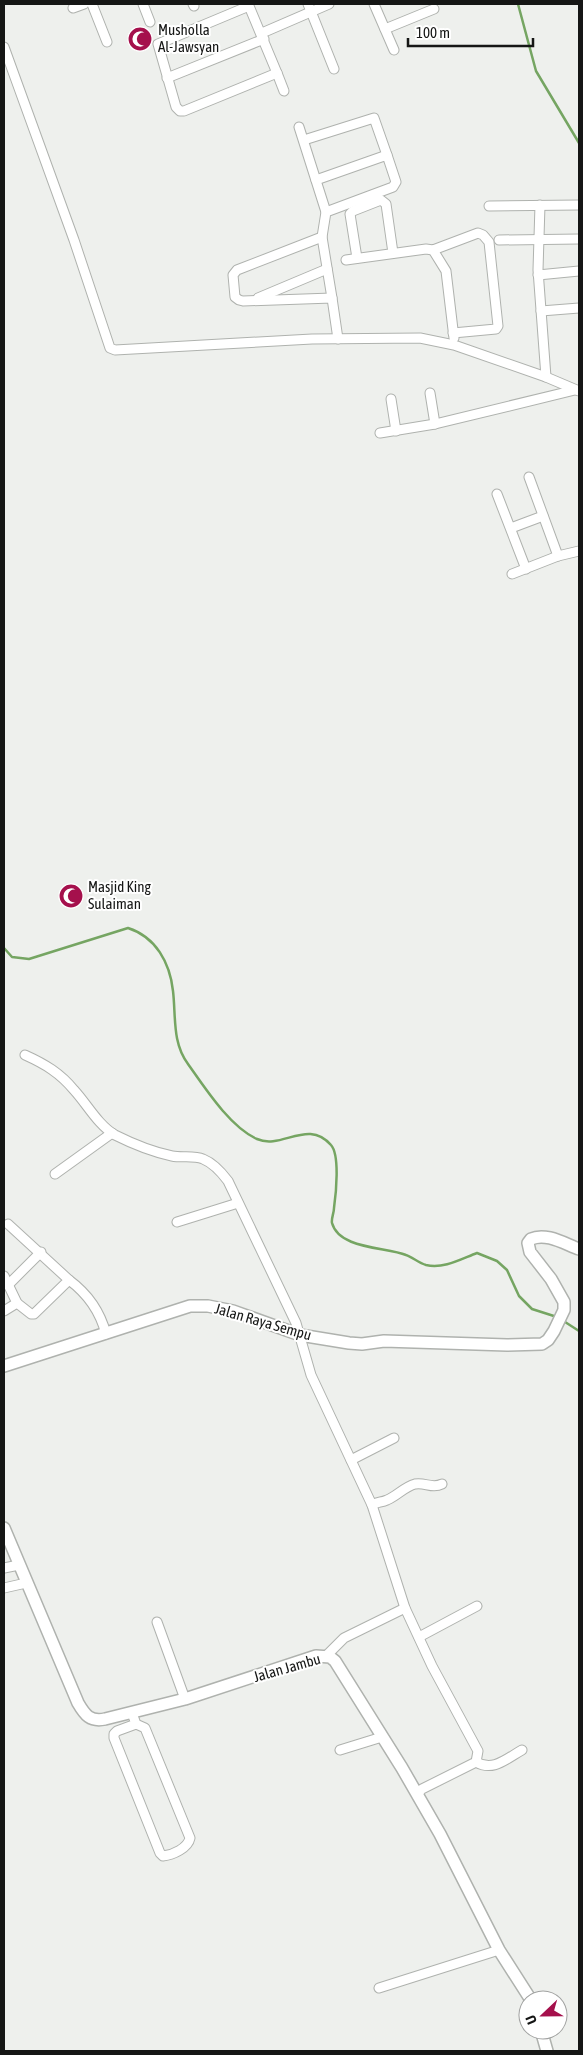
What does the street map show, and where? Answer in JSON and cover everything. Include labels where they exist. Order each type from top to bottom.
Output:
[{"type":"street","points":[[73,8],[84,4]]},
{"type":"street","points":[[92,4],[107,42]]},
{"type":"street","points":[[143,4],[150,22]]},
{"type":"street","points":[[167,78],[263,36],[310,8],[329,4]]},
{"type":"street","points":[[374,4],[394,50]]},
{"type":"street","points":[[277,73],[180,111],[176,107],[158,44],[249,5],[263,36],[284,91]]},
{"type":"street","points":[[310,8],[334,69]]},
{"type":"street","points":[[384,29],[434,9]]},
{"type":"street","points":[[4,47],[74,240],[110,348],[115,350],[231,342],[420,338],[454,345],[546,377],[577,390]]},
{"type":"street","points":[[304,140],[374,118],[396,182],[393,187],[326,212]]},
{"type":"street","points":[[299,127],[326,212],[322,237],[338,339]]},
{"type":"street","points":[[316,180],[387,155]]},
{"type":"street","points":[[357,258],[350,214],[381,200],[386,204],[393,253]]},
{"type":"street","points":[[489,206],[579,204]]},
{"type":"street","points":[[540,205],[538,275],[546,377]]},
{"type":"street","points":[[346,260],[426,249],[433,250],[478,233],[487,238],[498,326],[496,329],[454,332]]},
{"type":"street","points":[[322,237],[234,272],[234,297],[239,300],[332,298]]},
{"type":"street","points":[[500,240],[579,239]]},
{"type":"street","points":[[433,250],[446,271],[454,345]]},
{"type":"street","points":[[252,300],[327,269]]},
{"type":"street","points":[[538,275],[579,271]]},
{"type":"street","points":[[542,312],[579,308]]},
{"type":"street","points":[[380,433],[435,424],[577,390]]},
{"type":"street","points":[[430,394],[435,424]]},
{"type":"street","points":[[391,399],[396,431]]},
{"type":"street","points":[[529,477],[558,556]]},
{"type":"street","points":[[497,494],[526,569]]},
{"type":"street","points":[[511,528],[543,516]]},
{"type":"street","points":[[512,574],[558,556],[579,551]]},
{"type":"street","points":[[25,1055],[46,1064],[58,1074],[112,1133],[130,1142],[171,1156],[202,1159],[220,1172],[228,1181],[285,1299],[300,1335],[302,1348],[311,1375],[372,1505],[405,1608],[478,1750],[476,1762]]},
{"type":"street","points":[[55,1174],[112,1133]]},
{"type":"street","points":[[177,1222],[238,1203]]},
{"type":"street","points":[[8,1224],[79,1287],[102,1317],[106,1334]]},
{"type":"street","name":"Jalan Raya Sempu","points":[[4,1366],[106,1334],[180,1308],[196,1306],[233,1311],[300,1335],[362,1344],[384,1341],[535,1345],[548,1340],[564,1310],[562,1297],[530,1252],[528,1243],[531,1239],[549,1238],[579,1249]]},
{"type":"street","points":[[41,1252],[6,1281],[17,1303],[28,1313],[34,1314],[69,1280]]},
{"type":"street","points":[[4,1310],[17,1303]]},
{"type":"street","points":[[351,1460],[394,1438]]},
{"type":"street","points":[[372,1505],[378,1501],[388,1500],[414,1485],[421,1484],[431,1487],[442,1484]]},
{"type":"street","name":"Jalan Jambu","points":[[4,1528],[68,1680],[84,1713],[97,1721],[185,1699],[316,1656],[326,1656],[336,1661],[440,1834],[499,1950],[525,1990]]},
{"type":"street","points":[[4,1568],[19,1565]]},
{"type":"street","points":[[4,1588],[26,1583]]},
{"type":"street","points":[[419,1637],[477,1606]]},
{"type":"street","points":[[326,1656],[344,1638],[405,1608]]},
{"type":"street","points":[[157,1622],[185,1699]]},
{"type":"street","points":[[132,1713],[136,1724],[145,1728],[190,1838],[187,1846],[167,1856],[163,1856],[160,1853],[114,1738],[114,1734],[117,1731],[136,1724]]},
{"type":"street","points":[[340,1750],[382,1738]]},
{"type":"street","points":[[476,1762],[484,1766],[493,1766],[522,1750]]},
{"type":"street","points":[[417,1794],[422,1789],[476,1762]]},
{"type":"street","points":[[379,1988],[499,1950]]},
{"type":"waterway","points":[[518,4],[536,71],[579,143]]},
{"type":"waterway","points":[[4,948],[12,957],[29,959],[128,928],[138,932],[160,952],[169,971],[173,991],[177,1038],[183,1056],[210,1095],[237,1126],[257,1139],[266,1141],[313,1134],[322,1137],[331,1145],[336,1157],[336,1194],[332,1221],[336,1232],[353,1242],[397,1252],[426,1265],[446,1265],[477,1253],[497,1261],[507,1270],[519,1296],[532,1309],[557,1317]]},
{"type":"waterway","points":[[562,1320],[579,1331]]},
{"type":"place","name":"Musholla Al-Jawsyan","points":[[140,39]]},
{"type":"place","name":"Masjid King Sulaiman","points":[[71,896]]}]
